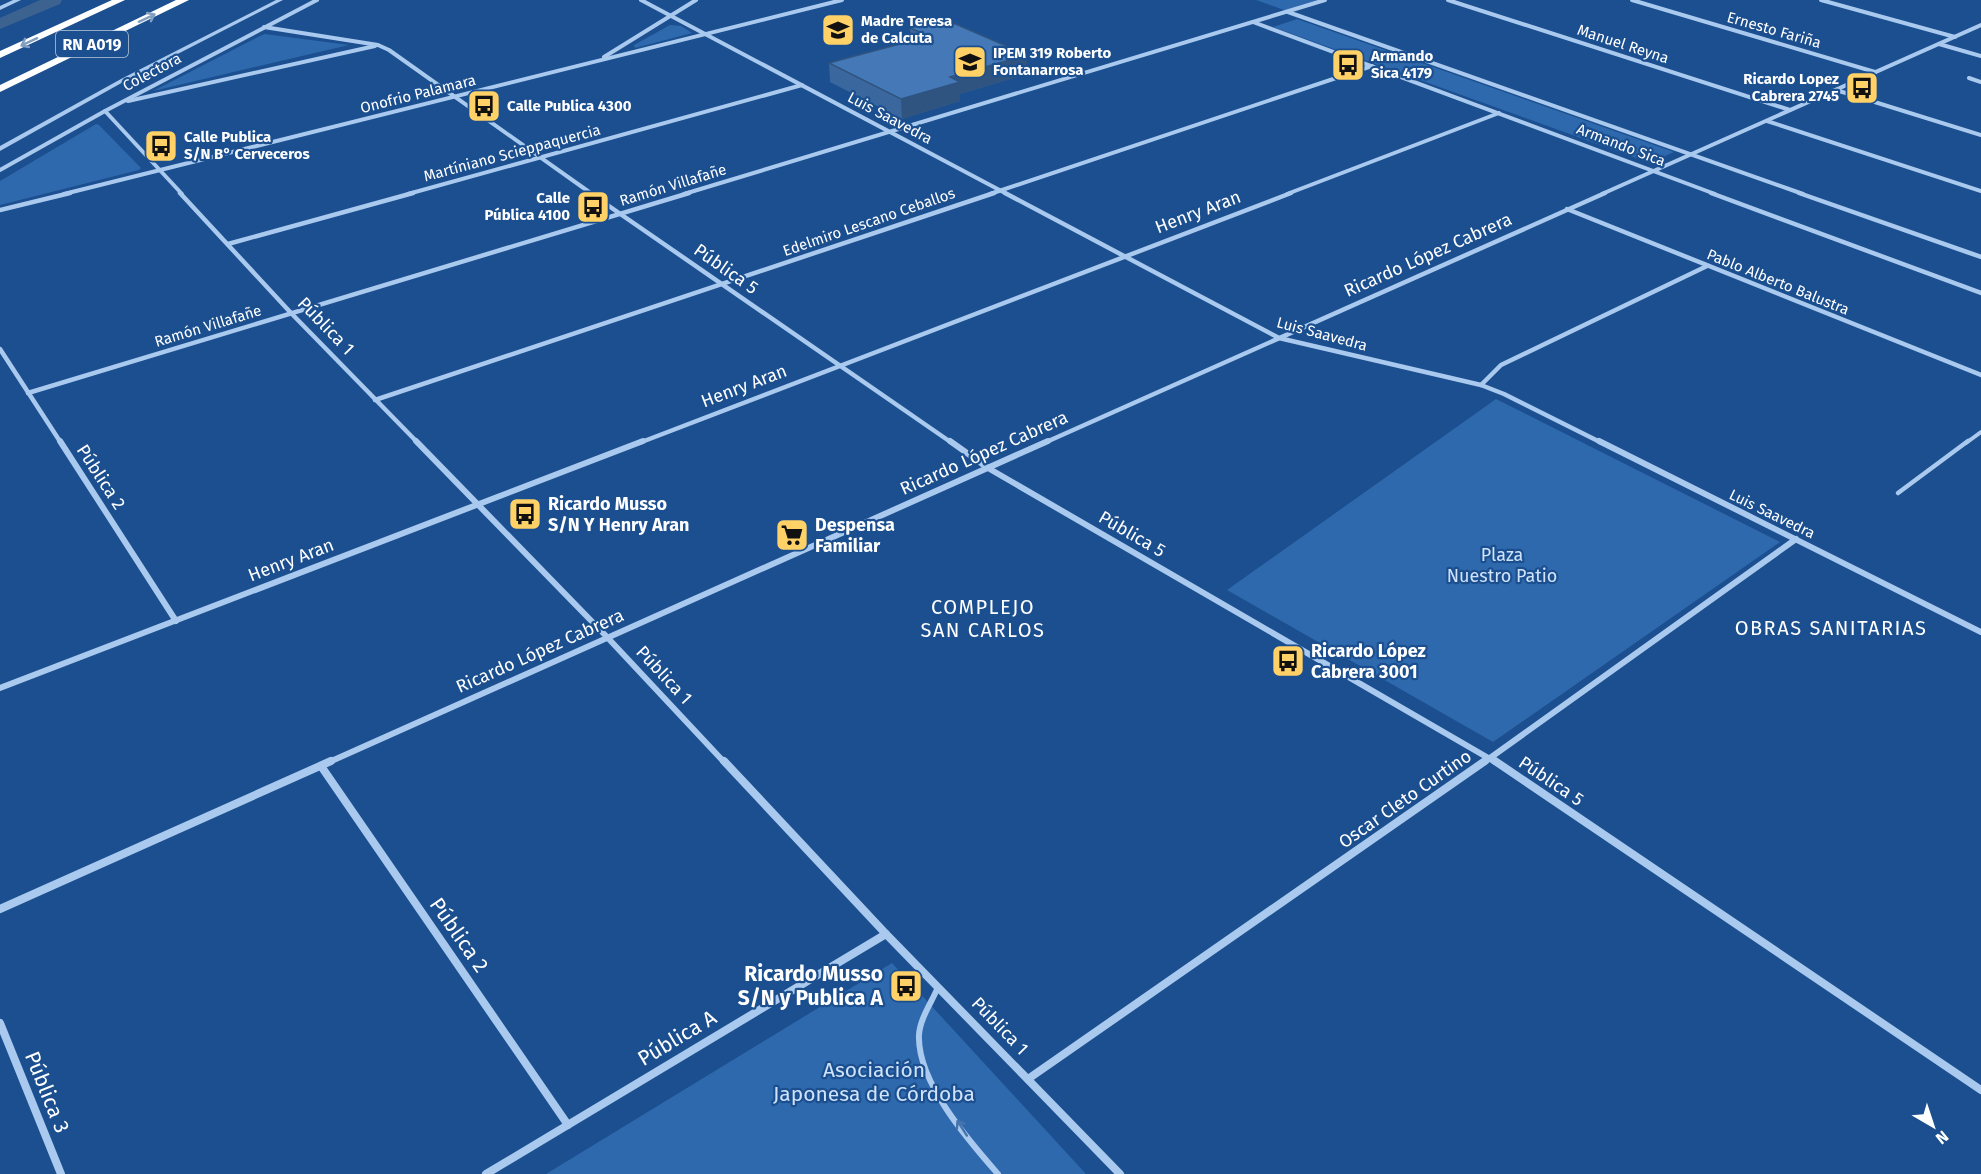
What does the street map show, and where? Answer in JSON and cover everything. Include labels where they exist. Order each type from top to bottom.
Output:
[{"type":"highway","name":"RN A019","points":[[0,55],[120,0]]},
{"type":"highway","name":"RN A019","points":[[0,89],[184,0]]},
{"type":"street","points":[[0,8],[18,0]]},
{"type":"street","points":[[0,149],[123,80],[280,0]]},
{"type":"street","name":"Colectora","points":[[0,170],[118,104],[317,0]]},
{"type":"street","name":"Luis Saavedra","points":[[641,0],[1279,338],[1480,385],[1504,394],[1981,632]]},
{"type":"street","points":[[599,61],[696,0]]},
{"type":"street","name":"Onofrio Palamara","points":[[0,210],[842,0]]},
{"type":"street","name":"Ramón Villafañe","points":[[28,393],[1325,0]]},
{"type":"street","name":"Manuel Reyna","points":[[1448,0],[1790,110]]},
{"type":"street","name":"Ernesto Fariña","points":[[1632,0],[1875,72]]},
{"type":"street","points":[[1821,0],[1955,37]]},
{"type":"street","name":"Armando Sica","points":[[1287,11],[1981,257]]},
{"type":"street","name":"Armando Sica","points":[[1252,22],[1656,170],[1981,293]]},
{"type":"street","name":"Ricardo López Cabrera","points":[[0,909],[1981,25]]},
{"type":"street","name":"Pública 5","points":[[264,27],[378,45],[389,50],[620,214],[988,468],[1490,758],[1981,1090]]},
{"type":"street","points":[[1938,44],[1981,56]]},
{"type":"street","points":[[118,104],[378,45]]},
{"type":"street","name":"Edelmiro Lescano Ceballos","points":[[375,400],[1372,66]]},
{"type":"street","points":[[1969,78],[1981,81]]},
{"type":"street","name":"Martíniano Scieppaquercia","points":[[228,244],[802,85]]},
{"type":"street","points":[[1835,90],[1981,135]]},
{"type":"street","name":"Pública 1","points":[[105,111],[291,314],[476,506],[607,637],[886,934],[1120,1174]]},
{"type":"street","name":"Henry Aran","points":[[0,688],[1499,113]]},
{"type":"street","points":[[1766,121],[1981,191]]},
{"type":"street","name":"Pablo Alberto Balustra","points":[[1567,209],[1981,375]]},
{"type":"street","points":[[1480,385],[1501,365],[1707,266]]},
{"type":"street","name":"Pública 2","points":[[0,350],[176,621]]},
{"type":"street","name":"Oscar Cleto Curtino","points":[[1028,1079],[1490,758],[1796,539]]},
{"type":"street","name":"Pública 2","points":[[321,766],[568,1125]]},
{"type":"street","name":"Pública A","points":[[486,1174],[886,934]]},
{"type":"street","name":"Pública 3","points":[[0,1023],[62,1174]]},
{"type":"lane","points":[[1898,493],[1981,432]]},
{"type":"lane","points":[[938,987],[919,1034],[926,1074],[975,1149],[998,1174]]},
{"type":"green space","points":[[1256,0],[1325,0],[1287,11]]},
{"type":"green space","points":[[1297,19],[1674,152],[1650,163],[1273,27]]},
{"type":"green space","points":[[670,25],[681,26],[692,33],[635,48],[634,45]]},
{"type":"green space","points":[[265,34],[349,45],[153,91],[260,36]]},
{"type":"green space","points":[[96,124],[141,168],[139,170],[0,205],[0,181]]},
{"type":"green space","name":"Plaza Nuestro Patio","points":[[1496,399],[1780,542],[1493,742],[1227,590]]},
{"type":"green space","name":"Asociación Japonesa de Córdoba","points":[[892,963],[1086,1174],[546,1174]]},
{"type":"building","points":[[944,19],[1027,55],[950,77],[960,82],[901,99],[829,63],[929,36],[910,28]]},
{"type":"waterway","points":[[0,24],[54,0]]},
{"type":"place","name":"Madre Teresa de Calcuta","points":[[838,30]]},
{"type":"place","name":"IPEM 319 Roberto Fontanarrosa","points":[[970,62]]},
{"type":"place","name":"Armando Sica 4179","points":[[1348,65]]},
{"type":"place","name":"Ricardo Lopez Cabrera 2745","points":[[1862,88]]},
{"type":"place","name":"Calle Publica 4300","points":[[484,106]]},
{"type":"place","name":"Calle Publica S/N B° Cerveceros","points":[[161,146]]},
{"type":"place","name":"Calle Pública 4100","points":[[593,207]]},
{"type":"place","name":"Ricardo Musso S/N Y Henry Aran","points":[[525,514]]},
{"type":"place","name":"Despensa Familiar","points":[[792,535]]},
{"type":"place","name":"Ricardo López Cabrera 3001","points":[[1288,661]]},
{"type":"place","name":"Ricardo Musso S/N y Publica A","points":[[906,986]]},
{"type":"district","name":"COMPLEJO SAN CARLOS","points":[[983,618]]},
{"type":"district","name":"OBRAS SANITARIAS","points":[[1831,628]]}]
